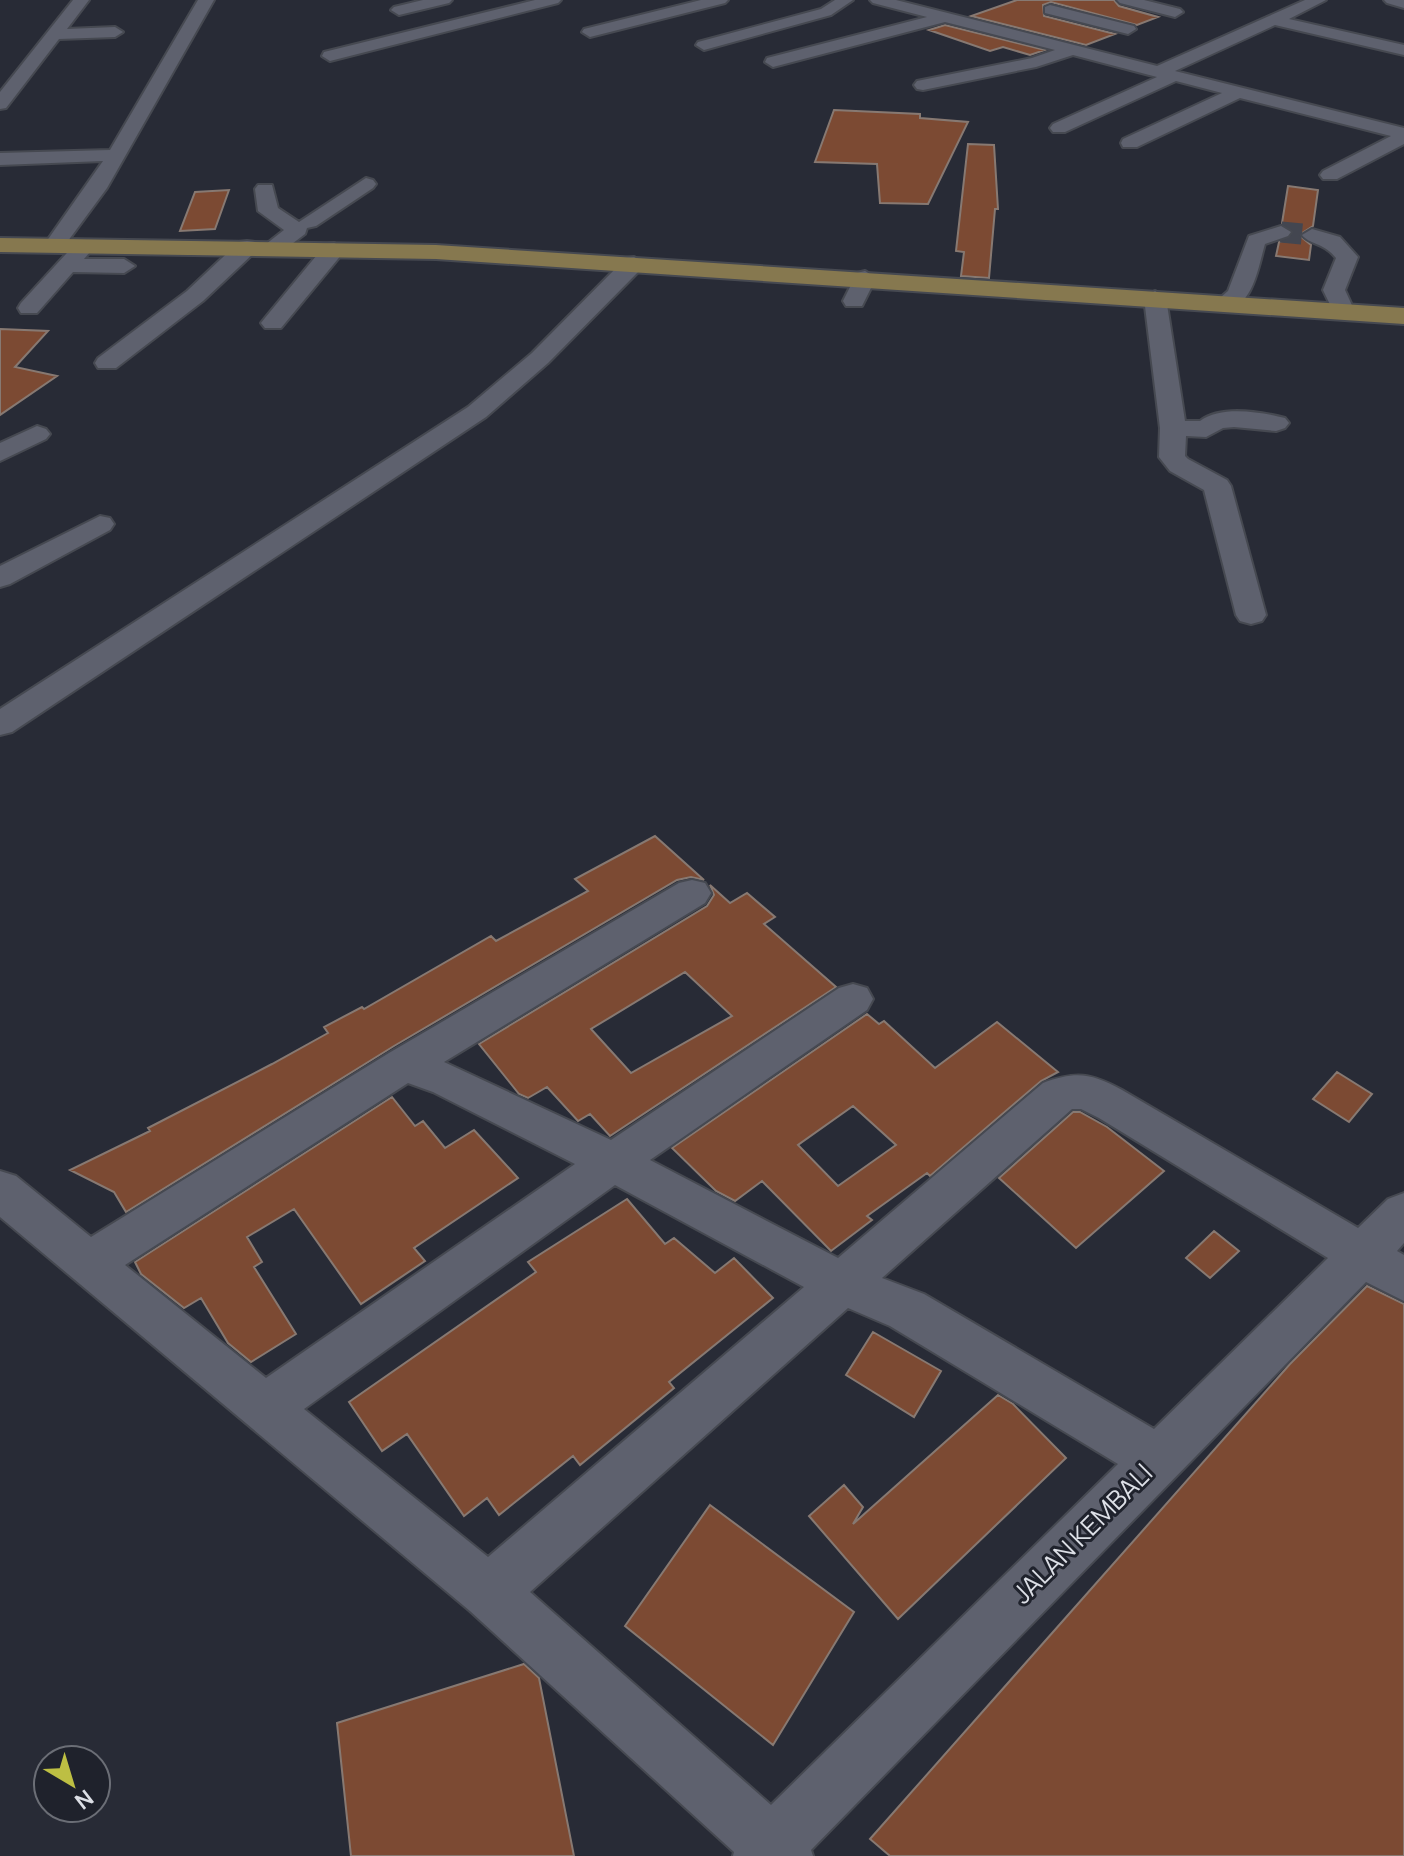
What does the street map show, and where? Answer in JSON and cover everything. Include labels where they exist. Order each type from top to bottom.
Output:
[{"type":"main road","points":[[0,245],[69,252],[334,249],[634,263],[859,290],[1155,298],[1404,316]]},
{"type":"street","points":[[0,104],[81,0]]},
{"type":"street","points":[[29,308],[69,252],[97,188],[206,0]]},
{"type":"street","points":[[399,10],[444,0]]},
{"type":"street","points":[[330,56],[553,0]]},
{"type":"street","points":[[590,32],[720,0]]},
{"type":"street","points":[[704,45],[826,12],[845,0]]},
{"type":"street","points":[[1003,33],[1074,0]]},
{"type":"street","points":[[1125,0],[1175,12]]},
{"type":"street","points":[[1392,0],[1404,3]]},
{"type":"street","points":[[1059,128],[1313,2],[1335,11]]},
{"type":"street","points":[[886,3],[943,12],[1003,33],[1404,135]]},
{"type":"street","points":[[773,62],[882,40],[943,12]]},
{"type":"street","points":[[1038,16],[1128,29]]},
{"type":"street","points":[[1273,20],[1404,50]]},
{"type":"street","points":[[54,34],[115,32]]},
{"type":"street","points":[[923,85],[1033,68],[1071,50]]},
{"type":"street","points":[[1123,63],[1151,50]]},
{"type":"street","points":[[1130,143],[1238,92]]},
{"type":"street","points":[[1278,122],[1306,109]]},
{"type":"street","points":[[1330,175],[1404,135]]},
{"type":"street","points":[[0,159],[116,155]]},
{"type":"street","points":[[107,363],[260,248],[304,225],[366,184]]},
{"type":"street","points":[[265,189],[268,211],[304,225]]},
{"type":"street","points":[[1225,303],[1238,294],[1248,273],[1256,240],[1281,232]]},
{"type":"street","points":[[1312,235],[1333,241],[1347,257],[1334,290],[1344,312]]},
{"type":"street","points":[[273,323],[334,249]]},
{"type":"street","points":[[69,252],[124,266]]},
{"type":"street","points":[[0,724],[477,412],[540,358],[634,263]]},
{"type":"street","points":[[1155,298],[1173,428],[1172,457],[1179,465],[1217,486],[1251,615]]},
{"type":"street","points":[[1173,428],[1206,429],[1216,421],[1234,419],[1276,423]]},
{"type":"street","points":[[0,453],[37,434]]},
{"type":"street","points":[[0,578],[100,524]]},
{"type":"street","points":[[87,1264],[404,1065],[692,893]]},
{"type":"street","points":[[264,1408],[613,1162],[853,999]]},
{"type":"street","points":[[404,1065],[448,1080],[613,1162],[841,1283],[907,1310],[1156,1458]]},
{"type":"street","points":[[489,1592],[1058,1095],[1070,1090],[1088,1092],[1114,1106],[1382,1268]]},
{"type":"street","points":[[0,1190],[489,1592],[773,1853]]},
{"type":"street","name":"JALAN KEMBALI","points":[[773,1853],[1156,1458],[1382,1268],[1404,1213]]},
{"type":"building","points":[[1017,0],[1114,0],[1119,6],[1158,17],[1137,25],[1051,2],[1043,5],[1044,16],[1115,34],[1086,45],[971,16]]},
{"type":"building","points":[[945,25],[1045,50],[1030,55],[1003,47],[990,51],[929,30]]},
{"type":"building","points":[[834,110],[920,114],[920,118],[968,122],[928,204],[880,203],[877,164],[815,162]]},
{"type":"building","points":[[968,144],[994,145],[998,209],[995,209],[989,278],[961,276],[964,252],[956,251]]},
{"type":"building","points":[[1288,186],[1318,190],[1313,226],[1299,235],[1311,245],[1309,260],[1276,256],[1279,242],[1289,239],[1294,231],[1282,223]]},
{"type":"building","points":[[229,190],[215,229],[180,231],[195,192]]},
{"type":"building","points":[[0,329],[48,331],[15,367],[57,376],[0,415]]},
{"type":"building","points":[[655,836],[704,880],[691,877],[677,880],[394,1046],[126,1212],[114,1192],[70,1170],[150,1131],[148,1128],[328,1033],[324,1027],[362,1007],[364,1009],[491,936],[496,941],[588,891],[575,879]]},
{"type":"building","points":[[710,885],[730,903],[747,893],[775,917],[764,924],[836,987],[610,1136],[590,1114],[578,1121],[547,1087],[528,1098],[519,1094],[479,1044],[707,906],[714,895]],"holes":[[[685,972],[732,1016],[631,1073],[591,1029]]]},
{"type":"building","points":[[867,1014],[879,1024],[884,1021],[935,1068],[997,1022],[1058,1072],[1041,1081],[930,1176],[927,1173],[867,1216],[872,1220],[831,1251],[762,1181],[735,1201],[716,1191],[672,1148]],"holes":[[[853,1106],[896,1145],[838,1186],[798,1145]]]},
{"type":"building","points":[[1337,1072],[1372,1094],[1349,1122],[1313,1099]]},
{"type":"building","points":[[392,1097],[415,1126],[423,1121],[445,1148],[474,1130],[518,1178],[414,1248],[425,1261],[361,1304],[294,1209],[247,1237],[262,1262],[254,1267],[296,1334],[251,1362],[228,1343],[201,1298],[184,1308],[141,1274],[135,1262]]},
{"type":"building","points":[[1073,1112],[1080,1112],[1107,1127],[1164,1171],[1076,1248],[999,1178]]},
{"type":"building","points":[[627,1199],[665,1244],[674,1238],[715,1273],[734,1258],[773,1298],[669,1382],[674,1388],[580,1465],[573,1456],[499,1515],[487,1498],[464,1516],[407,1434],[382,1451],[349,1402],[536,1272],[528,1262]]},
{"type":"building","points":[[1214,1231],[1239,1251],[1210,1278],[1186,1258]]},
{"type":"building","points":[[1367,1286],[1404,1304],[1404,1856],[890,1856],[870,1839],[1290,1364]]},
{"type":"building","points":[[873,1332],[941,1371],[914,1417],[846,1375]]},
{"type":"building","points":[[998,1395],[1013,1404],[1066,1458],[898,1619],[809,1516],[844,1485],[863,1507],[853,1524]]},
{"type":"building","points":[[710,1505],[854,1612],[773,1745],[625,1626]]},
{"type":"building","points":[[524,1664],[539,1678],[574,1856],[351,1856],[337,1723]]},
{"type":"tunnel","points":[[1281,232],[1312,235]]}]
